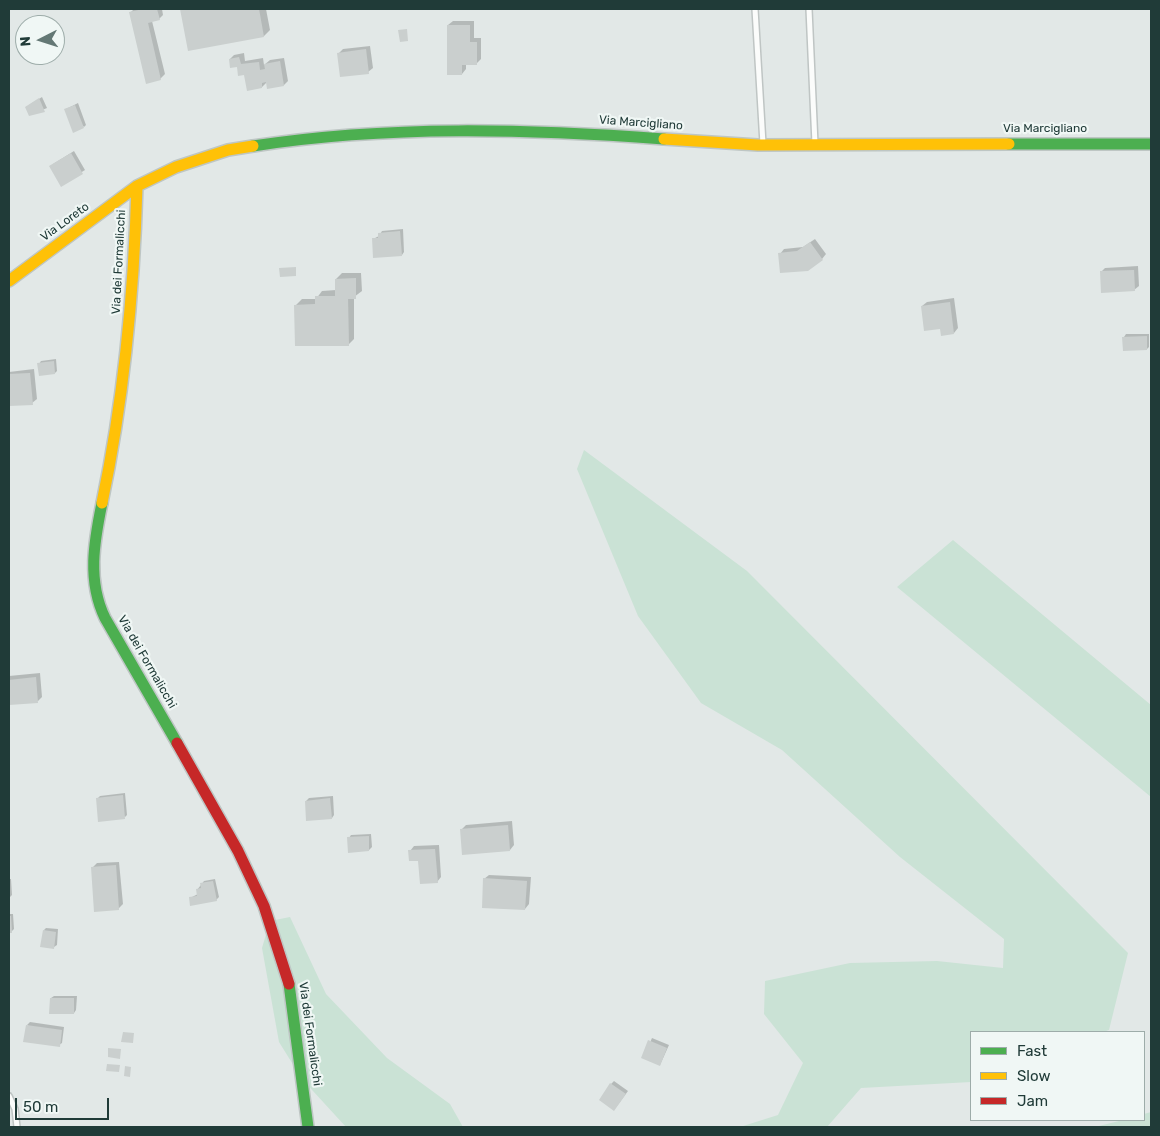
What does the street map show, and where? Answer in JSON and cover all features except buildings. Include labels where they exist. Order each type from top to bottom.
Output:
[{"type":"street","name":"Via Marcigliano","points":[[137,186],[176,167],[228,150],[312,137],[428,130],[527,130],[763,145],[1151,144]]},
{"type":"street","name":"Via Loreto","points":[[9,281],[137,186]]},
{"type":"street","name":"Via dei Formalicchi","points":[[137,186],[130,318],[116,436],[95,543],[92,577],[95,594],[105,618],[231,839],[258,892],[288,977],[308,1127]]},
{"type":"lane","points":[[754,9],[763,145]]},
{"type":"lane","points":[[809,9],[815,144]]},
{"type":"lane","points":[[9,1096],[15,1109],[16,1127]]},
{"type":"green space","points":[[584,450],[747,571],[1128,953],[1109,1030],[970,1031],[970,1082],[861,1088],[827,1127],[740,1127],[778,1115],[803,1063],[764,1014],[765,981],[850,963],[937,961],[1003,968],[1004,939],[900,857],[782,750],[701,703],[638,616],[577,469]]},
{"type":"green space","points":[[953,540],[1151,705],[1151,797],[897,587]]},
{"type":"green space","points":[[290,917],[326,994],[387,1058],[450,1104],[463,1127],[346,1127],[302,1079],[279,1042],[262,948],[270,921]]},
{"type":"green space","points":[[1151,1112],[1151,1127],[1095,1127],[1119,1121],[1145,1121],[1145,1114]]},
{"type":"traffic: fast","points":[[253,146],[355,135],[458,131],[510,131],[664,139]]},
{"type":"traffic: fast","points":[[1009,144],[1151,144]]},
{"type":"traffic: fast","points":[[102,503],[94,561],[94,576],[99,604],[105,618],[177,743]]},
{"type":"traffic: fast","points":[[289,984],[308,1127]]},
{"type":"traffic: slow","points":[[664,139],[758,145],[1009,144]]},
{"type":"traffic: slow","points":[[9,281],[137,186],[176,167],[228,150],[253,146]]},
{"type":"traffic: slow","points":[[102,503],[110,464],[127,345],[137,186]]},
{"type":"traffic: jam","points":[[177,743],[238,851],[264,906],[289,984]]}]
